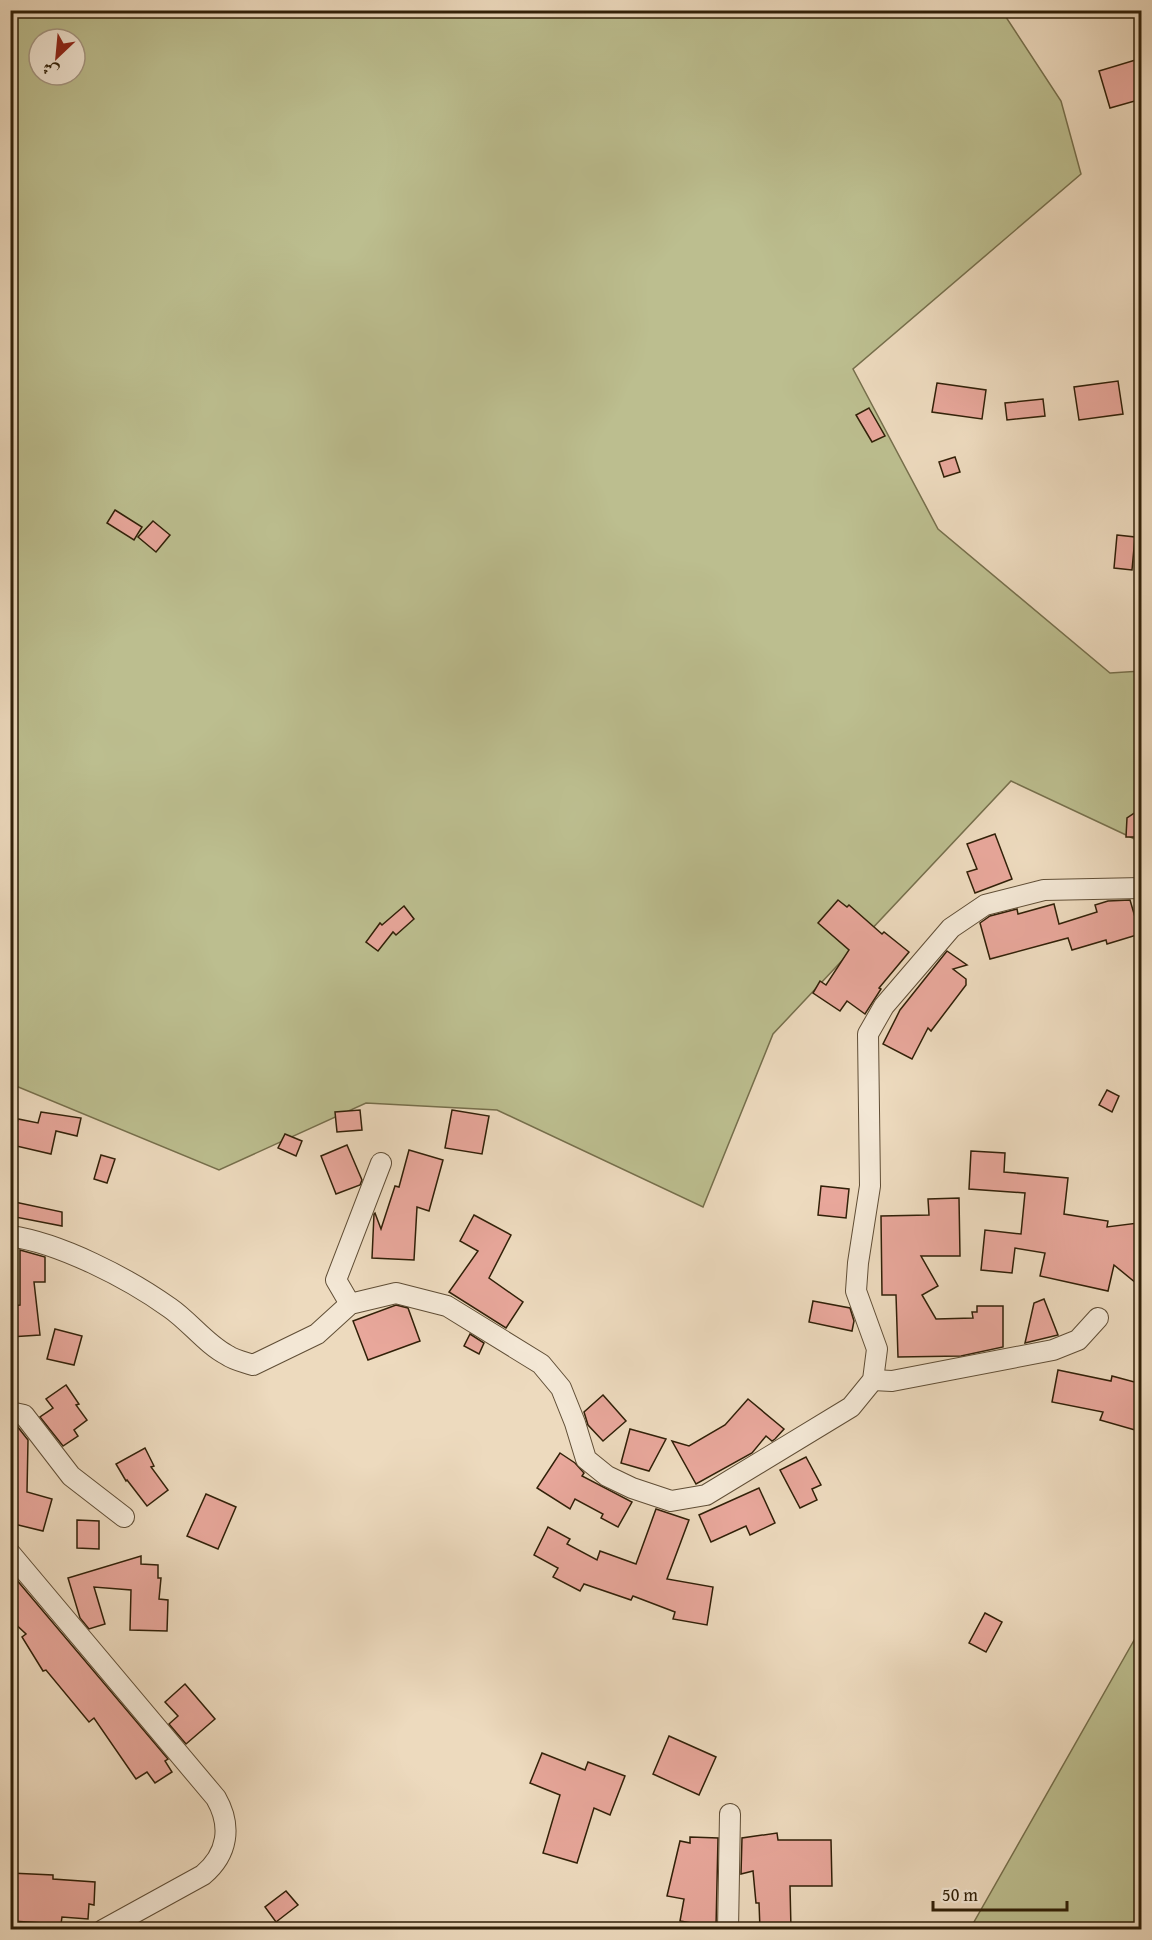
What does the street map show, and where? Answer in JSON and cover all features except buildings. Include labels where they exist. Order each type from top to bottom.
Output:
[{"type":"street","points":[[10,1236],[34,1239],[137,1286],[172,1309],[226,1355],[253,1365],[317,1334],[350,1304],[396,1293],[447,1306],[541,1364],[561,1388],[586,1460],[607,1476],[632,1488],[671,1501],[706,1495],[851,1407],[873,1380],[877,1349],[856,1291],[870,1186],[868,1034],[884,1006],[951,928],[985,905],[1044,890],[1142,888]]},
{"type":"street","points":[[350,1304],[336,1280],[381,1163]]},
{"type":"street","points":[[873,1380],[892,1381],[1053,1350],[1078,1340],[1098,1318]]},
{"type":"street","points":[[10,1412],[24,1415],[71,1476],[124,1517]]},
{"type":"street","points":[[10,1553],[216,1798],[225,1818],[226,1839],[212,1868],[103,1929]]},
{"type":"street","points":[[728,1929],[730,1814]]},
{"type":"green space","points":[[10,11],[1002,11],[1061,101],[1081,174],[853,369],[938,529],[1110,673],[1141,671],[1141,842],[1011,781],[773,1034],[703,1207],[497,1110],[366,1103],[219,1170],[11,1084]]},
{"type":"green space","points":[[1141,1628],[1141,1929],[970,1929]]}]
